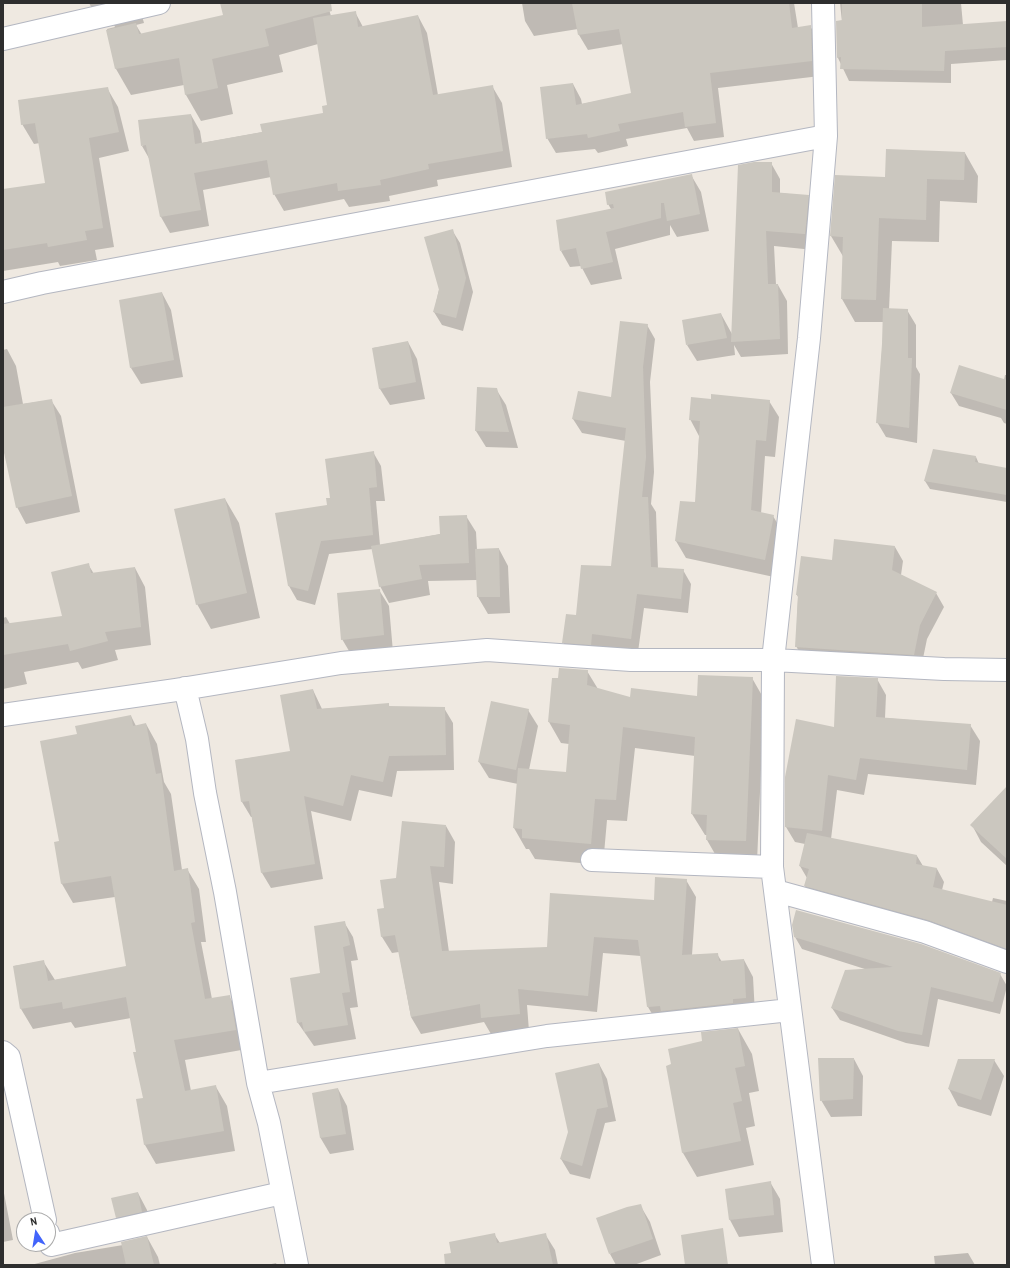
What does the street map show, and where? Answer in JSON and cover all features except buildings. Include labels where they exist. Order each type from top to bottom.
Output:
[{"type":"street","points":[[3,39],[159,3]]},
{"type":"street","points":[[823,3],[826,136],[809,338],[773,660],[772,867],[823,1265]]},
{"type":"street","points":[[3,292],[58,280],[826,136]]},
{"type":"street","points":[[3,715],[341,663],[487,650],[631,660],[773,660],[944,669],[1007,670]]},
{"type":"street","points":[[185,688],[197,739],[205,793],[225,892],[258,1083],[269,1123],[297,1265]]},
{"type":"street","points":[[592,860],[772,867]]},
{"type":"street","points":[[776,891],[925,932],[1007,962]]},
{"type":"street","points":[[258,1083],[547,1036],[790,1010]]},
{"type":"street","points":[[3,1052],[9,1057],[43,1212]]},
{"type":"street","points":[[56,1244],[282,1193]]}]
